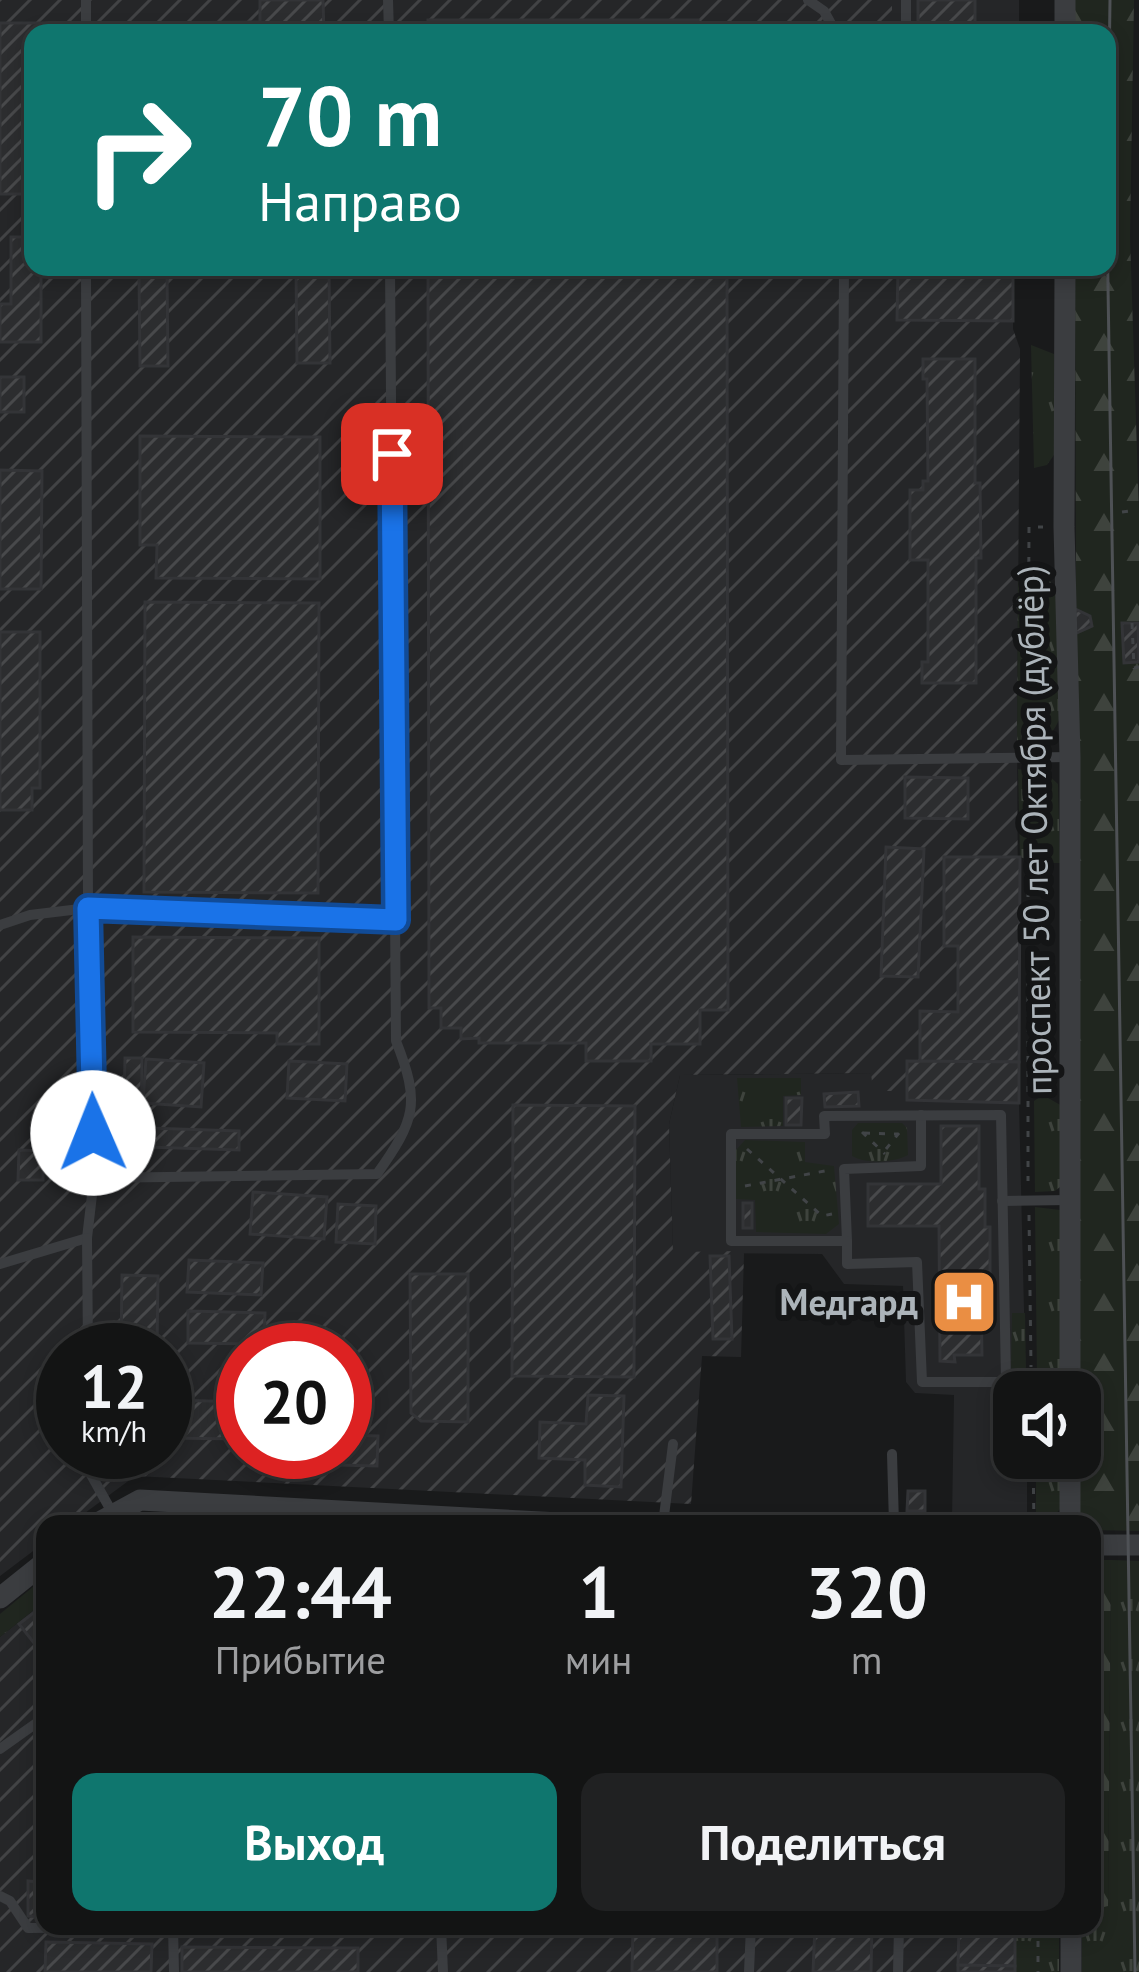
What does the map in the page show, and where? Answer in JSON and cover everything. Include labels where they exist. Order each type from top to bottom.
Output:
[{"type":"street","name":"проспект 50 лет Октября (дублёр)","points":[[1064,276],[1070,1371]]},
{"type":"street","points":[[1070,1479],[1070,1515]]},
{"type":"street","points":[[112,1515],[140,1500],[341,1515]]},
{"type":"street","points":[[1101,1545],[1139,1545]]},
{"type":"street","points":[[0,1598],[36,1569]]},
{"type":"street","points":[[1071,1935],[1071,1972]]},
{"type":"lane","points":[[808,0],[824,11],[831,24]]},
{"type":"lane","points":[[86,276],[88,908],[94,1178],[87,1238],[88,1323]]},
{"type":"lane","points":[[94,1178],[377,1174],[409,1129],[411,1080],[396,1041],[390,276]]},
{"type":"lane","points":[[844,276],[841,760],[1070,757]]},
{"type":"lane","points":[[0,925],[30,915],[88,908],[396,920]]},
{"type":"lane","points":[[921,1115],[921,1166],[844,1169],[847,1264],[917,1262],[922,1382],[993,1382]]},
{"type":"lane","points":[[847,1241],[731,1241],[731,1134],[825,1134],[824,1116],[1001,1115],[1006,1371]]},
{"type":"lane","points":[[1003,1201],[1070,1200]]},
{"type":"lane","points":[[0,1264],[87,1238]]},
{"type":"lane","points":[[664,1515],[673,1444]]},
{"type":"lane","points":[[892,1454],[894,1515]]},
{"type":"lane","points":[[92,1479],[104,1515]]},
{"type":"lane","points":[[0,1749],[36,1723]]},
{"type":"lane","points":[[0,1896],[10,1901],[28,1928],[36,1928]]},
{"type":"lane","points":[[173,1935],[174,1972]]},
{"type":"lane","points":[[441,1935],[443,1972]]},
{"type":"lane","points":[[749,1972],[751,1935]]},
{"type":"lane","points":[[898,1972],[899,1935]]},
{"type":"path","points":[[1122,512],[1136,510]]},
{"type":"path","points":[[1029,527],[1031,1371]]},
{"type":"path","points":[[1132,622],[1134,668],[1139,667]]},
{"type":"path","points":[[885,1167],[884,1150],[905,1126],[905,1115]]},
{"type":"path","points":[[853,1116],[855,1127],[884,1150]]},
{"type":"path","points":[[863,1133],[898,1134]]},
{"type":"path","points":[[731,1134],[822,1216],[845,1212]]},
{"type":"path","points":[[731,1188],[844,1169]]},
{"type":"path","points":[[1033,1479],[1034,1515]]},
{"type":"path","points":[[1038,1935],[1038,1972]]},
{"type":"shaded area","points":[[0,0],[892,0],[892,24],[24,24],[24,276],[1013,276],[1013,329],[1020,349],[1019,1103],[907,1100],[907,1091],[873,1091],[871,1073],[680,1075],[669,1124],[673,1252],[744,1254],[741,1357],[702,1356],[691,1504],[192,1479],[192,1323],[36,1323],[36,1479],[131,1479],[82,1515],[36,1515],[36,1549],[0,1576]]},
{"type":"shaded area","points":[[892,0],[1019,0],[1019,24],[892,24]]},
{"type":"shaded area","name":"Медгард","points":[[872,1073],[907,1091],[908,1100],[1019,1103],[1025,1371],[993,1371],[993,1479],[1027,1479],[1027,1515],[952,1515],[954,1395],[915,1393],[906,1382],[903,1286],[844,1284],[822,1254],[673,1253],[669,1124],[680,1075]]},
{"type":"shaded area","points":[[36,1608],[36,1935],[1015,1935],[1015,1972],[0,1972],[0,1637]]},
{"type":"green space","points":[[1075,0],[1134,0],[1130,236],[1139,514],[1139,1531],[1101,1530],[1101,1515],[1079,1512],[1079,1479],[1101,1479],[1101,1371],[1079,1371],[1075,276],[1116,276],[1116,24],[1075,24]]},
{"type":"green space","points":[[1031,345],[1054,354],[1056,452],[1047,465],[1034,468]]},
{"type":"green space","points":[[1018,568],[1050,581],[1058,593],[1059,720],[1043,739],[1017,745]]},
{"type":"green space","points":[[1018,769],[1048,775],[1058,784],[1060,863],[1020,857]]},
{"type":"green space","points":[[737,1078],[801,1078],[801,1095],[783,1096],[783,1126],[741,1127]]},
{"type":"green space","points":[[1043,1095],[1062,1106],[1060,1187],[1035,1192],[1034,1101]]},
{"type":"green space","points":[[858,1123],[902,1123],[907,1128],[908,1155],[880,1162],[852,1156],[852,1130]]},
{"type":"green space","points":[[745,1140],[805,1142],[805,1162],[834,1166],[839,1224],[826,1234],[756,1232],[755,1200],[736,1199],[736,1150]]},
{"type":"green space","points":[[1035,1207],[1060,1210],[1062,1370],[1037,1371]]},
{"type":"green space","points":[[1012,1313],[1025,1313],[1026,1371],[1011,1371]]},
{"type":"green space","points":[[1036,1479],[1062,1479],[1061,1508],[1054,1515],[1036,1515]]},
{"type":"green space","points":[[1101,1560],[1111,1560],[1108,1906],[1101,1908]]},
{"type":"green space","points":[[1111,1560],[1139,1561],[1139,1972],[1082,1972],[1082,1935],[1101,1935],[1101,1907],[1108,1905]]},
{"type":"green space","points":[[36,1584],[36,1608],[0,1637],[0,1614]]},
{"type":"green space","points":[[1015,1935],[1059,1935],[1059,1972],[1015,1972]]},
{"type":"building","points":[[260,0],[323,0],[324,24],[135,24],[135,23],[260,22]]},
{"type":"building","points":[[918,0],[975,0],[975,24],[918,24]]},
{"type":"building","points":[[428,20],[698,20],[698,24],[428,24]]},
{"type":"building","points":[[0,23],[42,23],[24,24],[24,194],[0,194]]},
{"type":"building","points":[[11,237],[24,237],[24,276],[41,276],[41,342],[0,342],[0,304],[11,304]]},
{"type":"building","points":[[139,276],[167,276],[168,366],[140,366]]},
{"type":"building","points":[[296,276],[329,276],[330,363],[297,363]]},
{"type":"building","points":[[428,276],[727,276],[728,1010],[700,1010],[700,1044],[651,1044],[651,1061],[586,1061],[586,1043],[461,1039],[461,1028],[441,1028],[441,1008],[429,1008]]},
{"type":"building","points":[[898,276],[1013,276],[1013,321],[897,320]]},
{"type":"building","points":[[923,359],[975,359],[975,483],[980,483],[981,558],[976,558],[976,683],[922,683],[922,662],[928,662],[928,560],[910,560],[910,490],[923,490],[923,481],[928,481]]},
{"type":"building","points":[[0,377],[24,377],[24,412],[0,412]]},
{"type":"building","points":[[140,436],[320,437],[320,579],[156,578],[157,545],[140,545]]},
{"type":"building","points":[[0,470],[42,471],[41,589],[0,589]]},
{"type":"building","points":[[145,602],[319,603],[318,893],[144,892]]},
{"type":"building","points":[[1069,606],[1090,616],[1092,626],[1072,635]]},
{"type":"building","points":[[1122,623],[1138,623],[1139,662],[1124,663]]},
{"type":"building","points":[[0,632],[40,632],[40,788],[32,788],[32,810],[0,810]]},
{"type":"building","points":[[905,777],[968,778],[968,819],[905,818]]},
{"type":"building","points":[[886,847],[924,849],[918,977],[881,976]]},
{"type":"building","points":[[944,857],[1020,857],[1019,1062],[920,1061],[920,1011],[958,1012],[958,946],[944,946]]},
{"type":"building","points":[[133,937],[319,938],[319,1044],[277,1044],[277,1033],[133,1032]]},
{"type":"building","points":[[125,1058],[142,1058],[141,1147],[123,1147]]},
{"type":"building","points":[[146,1059],[204,1063],[201,1107],[143,1103]]},
{"type":"building","points":[[289,1061],[347,1064],[345,1101],[287,1098]]},
{"type":"building","points":[[907,1061],[1019,1062],[1019,1103],[907,1100]]},
{"type":"building","points":[[858,1092],[859,1106],[825,1107],[824,1094]]},
{"type":"building","points":[[786,1098],[802,1098],[801,1125],[786,1125]]},
{"type":"building","points":[[513,1105],[635,1106],[634,1377],[512,1376]]},
{"type":"building","points":[[941,1126],[979,1126],[979,1189],[985,1189],[985,1227],[990,1227],[990,1292],[981,1292],[982,1355],[954,1355],[955,1362],[940,1361],[939,1226],[868,1226],[868,1184],[941,1184]]},
{"type":"building","points":[[147,1128],[239,1131],[239,1150],[147,1147]]},
{"type":"building","points":[[19,1150],[43,1151],[43,1180],[18,1180]]},
{"type":"building","points":[[253,1192],[327,1197],[324,1239],[250,1234]]},
{"type":"building","points":[[743,1203],[752,1203],[752,1228],[743,1228]]},
{"type":"building","points":[[338,1204],[376,1206],[375,1244],[336,1242]]},
{"type":"building","points":[[710,1256],[729,1256],[732,1339],[713,1339]]},
{"type":"building","points":[[189,1260],[263,1263],[261,1295],[187,1292]]},
{"type":"building","points":[[410,1274],[468,1274],[468,1422],[421,1421],[411,1413]]},
{"type":"building","points":[[122,1275],[158,1276],[157,1323],[121,1323]]},
{"type":"building","points":[[188,1311],[265,1313],[265,1323],[216,1323],[216,1343],[192,1343],[192,1323],[188,1323]]},
{"type":"building","points":[[588,1395],[624,1396],[621,1487],[585,1485],[585,1460],[539,1458],[540,1422],[586,1424]]},
{"type":"building","points":[[192,1401],[216,1401],[216,1439],[192,1438]]},
{"type":"building","points":[[372,1436],[378,1436],[377,1466],[372,1466]]},
{"type":"building","points":[[908,1491],[925,1491],[925,1511],[907,1511]]},
{"type":"building","points":[[36,1611],[36,1646],[19,1624]]},
{"type":"building","points":[[28,1881],[36,1882],[36,1916],[28,1916]]},
{"type":"building","points":[[633,1935],[717,1935],[717,1972],[632,1972]]},
{"type":"building","points":[[815,1935],[872,1935],[871,1972],[813,1972]]},
{"type":"building","points":[[959,1935],[1015,1935],[1015,1966],[958,1965]]},
{"type":"building","points":[[46,1942],[152,1944],[151,1972],[45,1972]]},
{"type":"building","points":[[182,1947],[358,1948],[358,1972],[182,1972]]},
{"type":"building","points":[[958,1965],[1015,1966],[1015,1972],[958,1972]]},
{"type":"tram line","points":[[1110,0],[1110,24]]},
{"type":"tram line","points":[[1108,276],[1135,1972]]},
{"type":"place","name":"Медгард","points":[[964,1302]]},
{"type":"route","points":[[93,1133],[88,908],[396,920],[392,454]]}]
